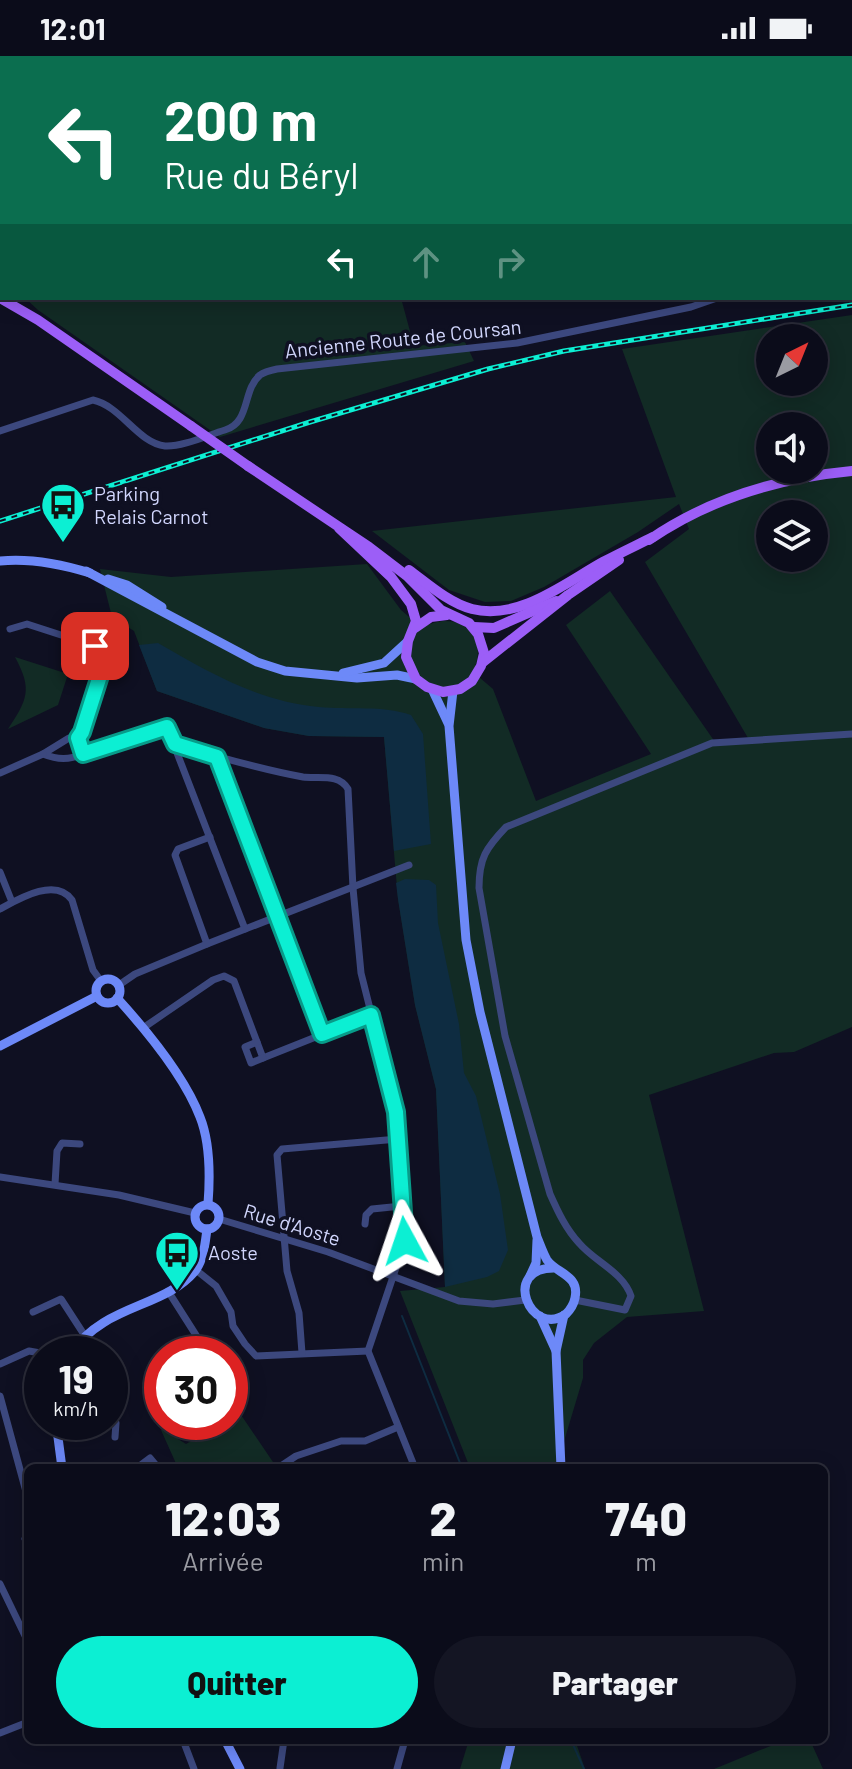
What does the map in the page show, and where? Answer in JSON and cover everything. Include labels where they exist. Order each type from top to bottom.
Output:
[{"type":"main road","points":[[3,300],[38,320],[394,566],[449,615]]},
{"type":"main road","points":[[15,300],[38,320]]},
{"type":"main road","points":[[0,561],[57,564],[127,585],[198,631],[257,662],[285,671],[357,678],[397,675],[416,679],[432,689],[453,691],[472,681],[483,662],[568,595],[701,508],[755,488],[794,478],[852,471]]},
{"type":"main road","points":[[277,486],[332,517],[450,599],[480,611],[500,611],[521,606],[653,537]]},
{"type":"main road","points":[[332,675],[384,663],[408,641],[415,617],[404,592],[339,528]]},
{"type":"main road","points":[[474,627],[494,628],[568,595]]},
{"type":"main road","points":[[413,630],[431,617],[449,615],[463,619],[474,627],[483,645],[483,662]]},
{"type":"main road","points":[[408,641],[408,663],[416,679]]},
{"type":"main road","points":[[432,689],[449,726]]},
{"type":"main road","points":[[453,691],[449,726],[466,940],[480,1012],[537,1237],[547,1260],[565,1272],[576,1290],[575,1300],[564,1315],[556,1351],[561,1464]]},
{"type":"main road","points":[[97,996],[97,986],[101,981],[109,979],[119,985],[117,998],[143,1028],[191,1096],[205,1139],[208,1204]]},
{"type":"main road","points":[[97,996],[107,1003],[117,998]]},
{"type":"main road","points":[[0,1046],[97,996]]},
{"type":"main road","points":[[208,1204],[215,1208],[219,1219],[215,1226],[207,1229],[197,1225],[195,1213],[198,1207],[208,1204]]},
{"type":"main road","points":[[85,1336],[112,1316],[168,1291],[196,1270],[202,1258],[207,1229]]},
{"type":"main road","points":[[537,1237],[536,1263],[525,1289],[525,1300],[540,1316],[550,1319],[564,1315]]},
{"type":"main road","points":[[529,1278],[536,1271],[555,1268]]},
{"type":"main road","points":[[540,1316],[556,1351]]},
{"type":"main road","points":[[58,1440],[61,1464]]},
{"type":"main road","points":[[227,1744],[240,1769]]},
{"type":"main road","points":[[505,1769],[511,1744]]},
{"type":"street","name":"Ancienne Route de Coursan","points":[[0,431],[93,400],[105,403],[150,440],[165,446],[231,428],[242,417],[253,384],[261,374],[277,369],[517,343],[606,326],[711,300]]},
{"type":"street","points":[[10,629],[27,624],[95,646],[103,653],[104,663],[78,738]]},
{"type":"street","points":[[43,754],[55,759],[71,759],[167,727],[245,929]]},
{"type":"street","points":[[575,1300],[625,1310],[631,1296],[627,1285],[579,1243],[561,1219],[550,1194],[505,1036],[479,888],[479,864],[506,827],[712,743],[852,734]]},
{"type":"street","points":[[0,773],[43,754],[69,738],[78,738]]},
{"type":"street","points":[[78,738],[83,754]]},
{"type":"street","points":[[175,744],[257,769],[316,779],[335,778],[346,784],[348,789],[361,973],[396,1112],[405,1241],[368,1351],[413,1464]]},
{"type":"street","points":[[217,757],[322,1034]]},
{"type":"street","points":[[207,944],[175,855],[178,849],[210,837]]},
{"type":"street","points":[[119,985],[135,974],[207,944],[409,865]]},
{"type":"street","points":[[0,872],[12,902]]},
{"type":"street","points":[[0,909],[49,889],[59,888],[67,892],[93,970],[101,981]]},
{"type":"street","points":[[143,1028],[213,980],[224,976],[234,981],[263,1058]]},
{"type":"street","points":[[257,1042],[245,1047],[251,1063],[371,1015]]},
{"type":"street","points":[[302,1353],[299,1313],[287,1271],[277,1155],[282,1149],[398,1139]]},
{"type":"street","points":[[55,1184],[57,1151],[62,1143],[80,1144]]},
{"type":"street","points":[[0,1177],[119,1195],[195,1213]]},
{"type":"street","points":[[365,1224],[366,1215],[372,1209],[402,1206]]},
{"type":"street","name":"Rue d'Aoste","points":[[219,1219],[284,1237],[459,1301],[493,1304],[525,1300]]},
{"type":"street","points":[[196,1270],[216,1286],[231,1312],[233,1326],[256,1356],[368,1351]]},
{"type":"street","points":[[168,1291],[197,1336]]},
{"type":"street","points":[[33,1312],[61,1299],[85,1336]]},
{"type":"street","points":[[0,1364],[24,1353]]},
{"type":"street","points":[[0,1396],[24,1485]]},
{"type":"street","points":[[284,1464],[296,1456],[341,1441],[365,1441],[398,1427]]},
{"type":"street","points":[[0,1438],[10,1434]]},
{"type":"street","points":[[0,1584],[24,1633]]},
{"type":"street","points":[[17,1616],[24,1613]]},
{"type":"street","points":[[0,1733],[24,1724]]},
{"type":"street","points":[[185,1744],[194,1769]]},
{"type":"street","points":[[283,1744],[279,1768],[286,1769]]},
{"type":"street","points":[[397,1769],[404,1744]]},
{"type":"green space","points":[[27,300],[402,300],[414,346],[465,342],[474,361],[220,437]]},
{"type":"green space","points":[[852,315],[852,1027],[794,1052],[774,1053],[649,1095],[704,1311],[627,1317],[594,1343],[583,1360],[583,1378],[557,1464],[468,1464],[400,1291],[445,1287],[436,1089],[415,1005],[398,899],[384,737],[309,736],[264,728],[157,691],[134,631],[112,617],[100,569],[171,577],[367,564],[401,610],[422,628],[447,621],[467,628],[474,636],[477,658],[473,672],[493,689],[536,801],[651,754],[566,625],[610,591],[715,742],[748,738],[645,562],[689,529],[679,504],[544,587],[511,601],[485,602],[449,590],[372,531],[676,497],[622,349],[756,329],[756,396],[828,396],[828,324],[791,324]]},
{"type":"green space","points":[[15,657],[68,674],[58,705],[8,729],[20,710],[26,687]]},
{"type":"green space","points":[[248,1425],[274,1464],[176,1464],[165,1440],[180,1440],[186,1444],[193,1440],[248,1440]]},
{"type":"green space","points":[[468,1744],[576,1744],[585,1769],[460,1769]]},
{"type":"green space","points":[[775,1744],[812,1744],[823,1769],[714,1769]]},
{"type":"water","points":[[158,643],[216,675],[275,699],[319,707],[377,709],[411,715],[423,734],[431,844],[394,851],[384,737],[309,736],[264,728],[157,691],[139,645]]},
{"type":"water","points":[[405,879],[429,880],[436,885],[438,923],[459,1024],[464,1073],[476,1096],[500,1194],[508,1250],[499,1271],[445,1287],[436,1089],[415,1005],[398,899],[396,883]]},
{"type":"waterway","points":[[402,1316],[460,1464]]},
{"type":"waterway","points":[[573,1744],[584,1769]]},
{"type":"railway","points":[[0,521],[488,369],[564,351],[852,305]]},
{"type":"place","name":"Parking Relais Carnot","points":[[63,544]]},
{"type":"place","name":"Aoste","points":[[177,1292]]},
{"type":"route","points":[[95,646],[103,653],[104,663],[78,738],[83,754],[167,727],[175,744],[217,757],[322,1034],[371,1015],[396,1112],[405,1241]]}]
